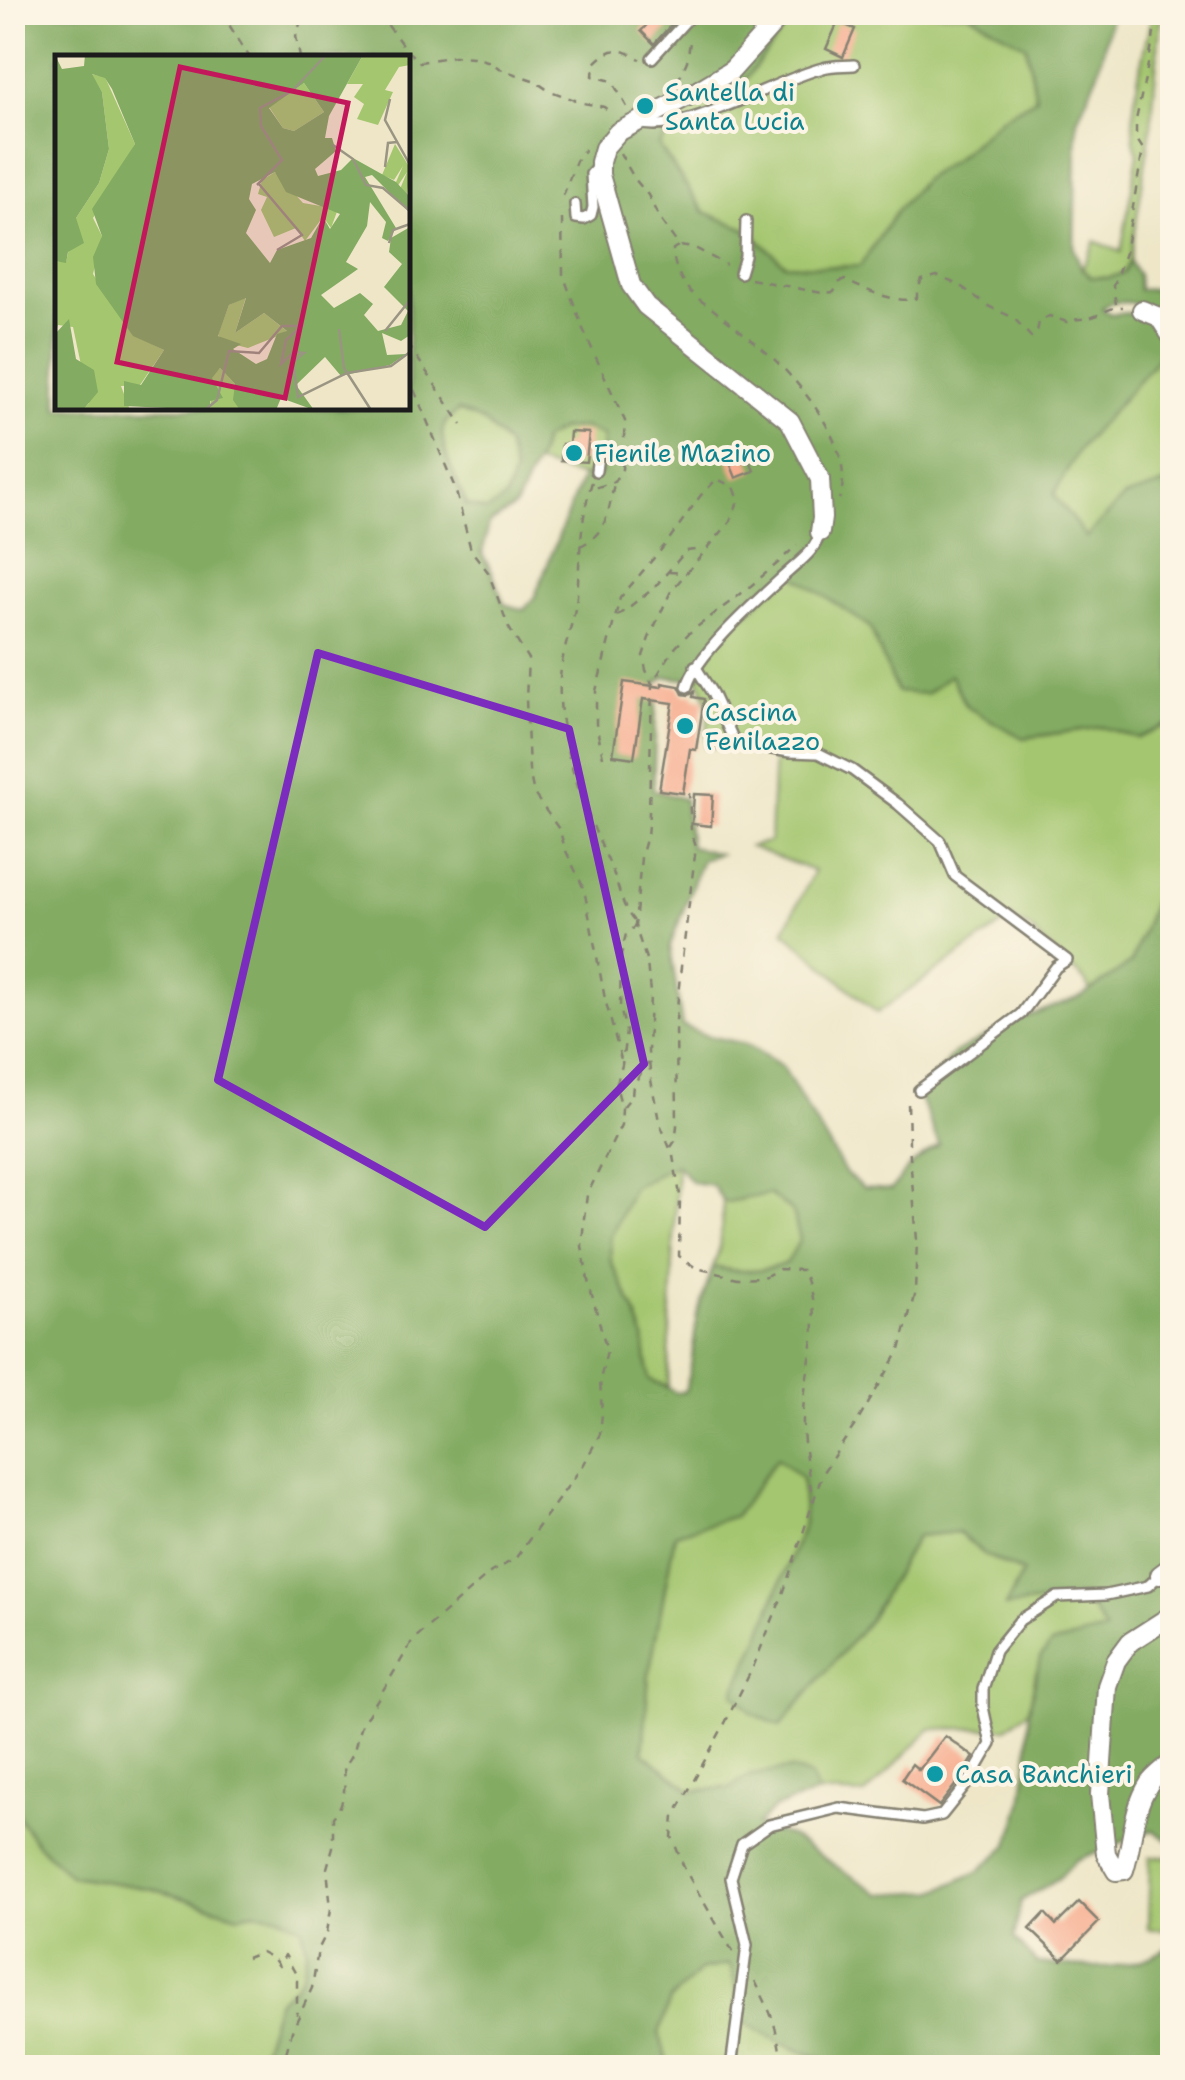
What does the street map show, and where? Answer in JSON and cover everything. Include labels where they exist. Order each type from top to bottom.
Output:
[{"type":"street","points":[[784,12],[732,70],[633,123],[611,140],[604,148],[600,165],[604,194],[631,285],[646,306],[790,420],[820,479],[821,525]]},
{"type":"street","points":[[1142,310],[1159,317],[1172,337]]},
{"type":"street","points":[[1172,1615],[1130,1642],[1116,1661],[1106,1686],[1100,1794],[1106,1854],[1116,1871],[1124,1870],[1136,1814],[1150,1782],[1172,1762]]},
{"type":"lane","points":[[652,58],[692,14]]},
{"type":"lane","points":[[633,123],[652,126],[690,120],[826,66],[854,66]]},
{"type":"lane","points":[[574,204],[576,218],[584,219],[591,214],[591,174],[600,165]]},
{"type":"lane","points":[[740,273],[746,221]]},
{"type":"lane","points":[[596,470],[598,455]]},
{"type":"lane","points":[[687,687],[695,666],[754,603],[814,548],[821,525]]},
{"type":"lane","points":[[695,666],[735,744],[818,752],[852,770],[940,840],[955,876],[1067,960],[1056,967],[1021,1014],[920,1090]]},
{"type":"lane","points":[[731,2068],[747,1945],[731,1878],[742,1844],[769,1825],[840,1808],[923,1818],[942,1814],[970,1780],[991,1744],[983,1689],[995,1651],[1020,1620],[1057,1596],[1134,1590],[1148,1586],[1166,1570]]},
{"type":"path","points":[[221,12],[248,55]]},
{"type":"path","points":[[299,55],[296,36],[303,14],[309,12]]},
{"type":"path","points":[[378,12],[406,50],[420,62],[454,56],[491,62],[548,90],[604,107],[633,123]]},
{"type":"path","points":[[1116,306],[1112,286],[1125,254],[1143,149],[1136,138],[1136,120],[1154,41],[1156,12]]},
{"type":"path","points":[[676,86],[687,61],[692,14]]},
{"type":"path","points":[[633,123],[612,81],[593,76],[594,64],[608,50],[626,50],[640,59],[652,58]]},
{"type":"path","points":[[611,140],[679,246]]},
{"type":"path","points":[[562,200],[576,161],[586,148]]},
{"type":"path","points":[[562,219],[564,274],[583,329],[625,421],[622,469],[614,482],[606,520],[600,534],[578,547]]},
{"type":"path","points":[[652,684],[672,650],[689,632],[746,590],[821,525],[842,494],[838,451],[830,428],[779,364],[686,287],[673,260],[673,250],[679,246],[695,248],[751,280],[822,293],[834,292],[838,283],[845,280],[892,299],[911,302],[917,298],[922,280],[937,276],[1014,318],[1032,338],[1038,332],[1039,322],[1050,316],[1067,322],[1092,317],[1116,306],[1142,310]]},
{"type":"path","points":[[410,347],[462,425]]},
{"type":"path","points":[[410,380],[455,488],[472,550],[488,572],[509,628],[528,659],[528,770],[534,794],[559,829],[584,889],[622,1065]]},
{"type":"path","points":[[596,470],[578,547],[576,599],[560,678],[563,737],[589,818],[618,881],[623,907],[635,924],[647,962],[649,1062],[659,1121],[670,1148],[680,1194],[679,1256],[696,1268],[738,1278],[764,1277],[779,1269],[804,1270],[812,1290],[816,1322],[802,1418],[813,1502]]},
{"type":"path","points":[[282,2068],[312,1988],[318,1950],[327,1932],[327,1868],[333,1847],[333,1817],[340,1810],[344,1766],[352,1758],[361,1722],[414,1640],[491,1572],[515,1558],[584,1464],[600,1434],[600,1380],[607,1351],[582,1246],[586,1195],[621,1125],[622,1108],[616,1086],[626,1031],[620,1008],[621,956],[626,934],[635,924],[649,813],[652,684],[643,656],[671,591],[730,522],[739,499],[734,487],[717,479],[620,598],[596,691],[596,724],[603,757]]},
{"type":"path","points":[[590,489],[614,482]]},
{"type":"path","points":[[615,616],[653,588],[686,551],[706,549]]},
{"type":"path","points":[[668,571],[686,573]]},
{"type":"path","points":[[670,1148],[677,1126],[676,1020],[696,847],[688,793]]},
{"type":"path","points":[[622,1108],[649,1062]]},
{"type":"path","points":[[785,2068],[766,2002],[755,1980],[744,1972],[685,1870],[672,1838],[674,1817],[754,1665],[823,1472],[900,1350],[916,1292],[917,1240],[908,1102],[920,1090]]},
{"type":"path","points":[[246,1958],[261,1952],[274,1958],[279,1966],[285,1955],[298,1976],[298,2017]]},
{"type":"path","points":[[892,2061],[896,2068]]},
{"type":"highlighted area","points":[[318,653],[569,729],[644,1064],[485,1227],[218,1080]]},
{"type":"green space","points":[[12,13],[797,13],[745,80],[703,99],[659,146],[704,212],[746,229],[785,264],[835,267],[860,266],[898,209],[924,179],[956,158],[1002,117],[1036,98],[1026,46],[968,13],[1112,13],[1098,72],[1077,120],[1074,249],[1090,277],[1109,278],[1124,273],[1130,262],[1138,275],[1139,290],[1155,289],[1159,309],[1172,308],[1172,326],[1148,309],[1130,303],[1102,308],[1110,315],[1131,313],[1145,317],[1171,343],[1078,450],[1054,495],[1086,537],[1124,497],[1172,482],[1172,723],[1138,738],[1102,727],[1023,738],[967,707],[950,675],[926,694],[897,692],[870,627],[791,573],[714,643],[698,680],[665,677],[657,683],[653,790],[684,799],[690,846],[719,854],[702,859],[670,946],[682,1026],[746,1044],[782,1066],[846,1174],[863,1188],[891,1190],[911,1165],[939,1145],[919,1096],[953,1054],[1018,1020],[1081,997],[1131,963],[1168,863],[1172,838],[1172,1843],[1153,1830],[1076,1860],[1059,1878],[1021,1901],[1014,1938],[1037,1963],[1089,1967],[1125,1965],[1157,1954],[1172,1944],[1172,2067],[828,2067],[824,2059],[779,2042],[738,2018],[730,1964],[700,1970],[670,2000],[659,2033],[669,2067],[257,2067],[278,2000],[302,1975],[307,1949],[302,1927],[279,1915],[239,1915],[153,1889],[71,1876],[36,1843],[13,1808]],"holes":[[[458,411],[483,421],[507,445],[514,473],[505,499],[486,511],[466,505],[447,456],[443,429]],[[584,428],[603,436],[601,473],[582,477],[535,596],[524,610],[504,604],[482,554],[489,524],[515,507],[543,440],[561,429]],[[676,1164],[692,1182],[712,1185],[723,1201],[769,1194],[792,1211],[800,1239],[787,1263],[769,1269],[713,1267],[697,1316],[685,1391],[677,1393],[649,1379],[644,1338],[611,1262],[610,1238],[633,1187]],[[777,1458],[802,1478],[804,1523],[734,1693],[753,1714],[780,1726],[869,1620],[917,1536],[958,1532],[985,1555],[1023,1572],[1005,1607],[1084,1596],[1105,1631],[1051,1644],[1040,1658],[1029,1710],[1022,1803],[1009,1844],[979,1871],[936,1891],[880,1894],[791,1837],[757,1825],[774,1808],[818,1793],[811,1777],[791,1769],[751,1775],[729,1788],[692,1791],[643,1753],[649,1674],[675,1534],[735,1516]]]},
{"type":"green space","points":[[797,13],[968,13],[1026,46],[1036,98],[1002,117],[956,158],[924,179],[898,209],[860,266],[785,264],[746,229],[704,212],[659,146],[703,99],[745,80]]},
{"type":"green space","points":[[1152,13],[1161,13],[1151,127],[1130,262],[1124,273],[1109,278],[1090,277],[1082,269],[1095,241],[1121,252],[1138,153],[1134,105]]},
{"type":"green space","points":[[1171,343],[1172,482],[1124,497],[1086,538],[1053,495],[1078,450]]},
{"type":"green space","points":[[458,410],[483,421],[507,445],[514,473],[505,499],[487,511],[467,505],[447,457],[443,429]]},
{"type":"green space","points":[[584,428],[603,436],[601,473],[582,477],[533,463],[543,440],[561,429]]},
{"type":"green space","points":[[791,572],[870,627],[897,692],[950,674],[1023,738],[1102,727],[1138,738],[1172,723],[1172,838],[1168,863],[1131,963],[1090,991],[1085,981],[1030,929],[1012,918],[877,1013],[784,931],[814,871],[750,847],[770,841],[774,752],[706,746],[707,704],[698,680],[713,643]]},
{"type":"green space","points":[[677,1163],[668,1387],[649,1379],[644,1338],[611,1262],[610,1238],[633,1187]]},
{"type":"green space","points":[[769,1194],[792,1211],[800,1239],[787,1263],[750,1271],[713,1267],[720,1247],[723,1201]]},
{"type":"green space","points":[[777,1458],[802,1478],[804,1523],[735,1692],[780,1726],[869,1620],[917,1536],[958,1532],[985,1555],[1023,1573],[1006,1606],[1084,1596],[1106,1631],[1036,1672],[1029,1710],[1007,1728],[930,1729],[865,1795],[818,1793],[811,1777],[751,1775],[729,1788],[692,1791],[643,1753],[649,1674],[675,1534],[735,1516]]},
{"type":"green space","points":[[12,1808],[36,1843],[71,1876],[153,1889],[239,1915],[279,1915],[303,1927],[307,1949],[302,1975],[278,2000],[257,2067],[13,2067]]},
{"type":"green space","points":[[1150,1857],[1172,1857],[1172,1929],[1148,1929]]},
{"type":"green space","points":[[731,1963],[737,1993],[794,2049],[824,2059],[828,2067],[669,2067],[659,2033],[670,2000],[700,1970]]},
{"type":"building","points":[[659,12],[673,12],[678,17],[654,44],[641,31]]},
{"type":"building","points":[[838,22],[855,29],[843,57],[826,49]]},
{"type":"building","name":"Fienile Mazino","points":[[570,432],[589,433],[586,462],[561,460],[562,444],[569,444]]},
{"type":"building","points":[[743,441],[754,471],[736,478],[724,448]]},
{"type":"building","name":"Cascina Fenilazzo","points":[[624,682],[679,686],[683,694],[694,692],[693,697],[704,699],[696,750],[690,749],[683,793],[659,790],[673,703],[643,699],[634,758],[613,755]]},
{"type":"building","points":[[694,794],[713,795],[711,826],[692,824]]},
{"type":"building","name":"Casa Banchieri","points":[[945,1736],[974,1757],[939,1806],[902,1779],[912,1764],[919,1770]]},
{"type":"building","points":[[1079,1902],[1099,1922],[1062,1960],[1030,1929],[1045,1913],[1056,1925]]},
{"type":"place","name":"Santella di Santa Lucia","points":[[645,106]]},
{"type":"place","name":"Fienile Mazino","points":[[574,453]]},
{"type":"place","name":"Cascina Fenilazzo","points":[[685,726]]},
{"type":"place","name":"Casa Banchieri","points":[[935,1774]]}]
